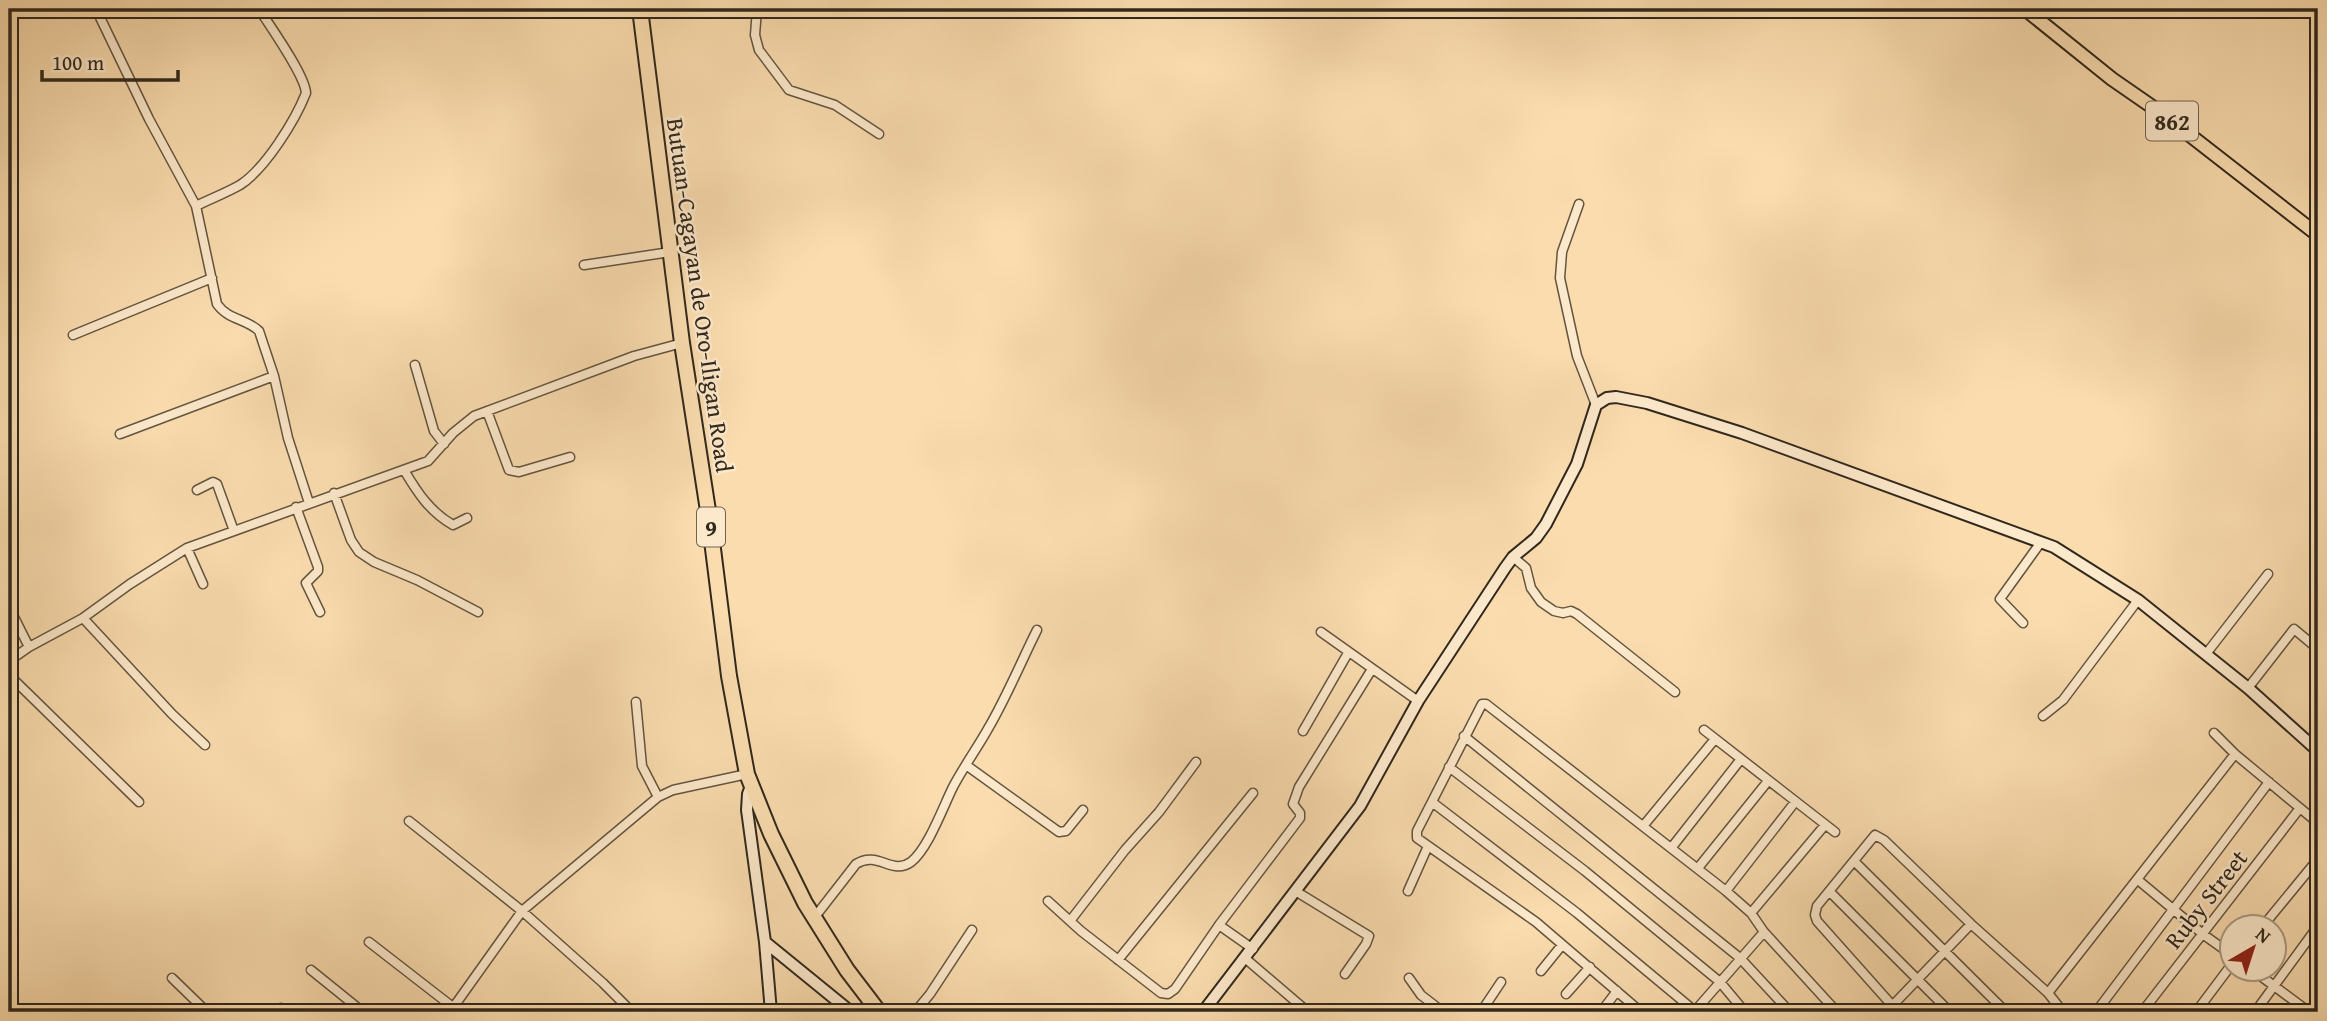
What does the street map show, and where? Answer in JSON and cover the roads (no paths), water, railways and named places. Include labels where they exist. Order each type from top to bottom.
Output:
[{"type":"highway","name":"Butuan-Cagayan de Oro-Iligan Road","points":[[643,10],[682,343],[709,517],[729,676],[749,780],[782,859],[814,918],[847,970],[879,1012]]},
{"type":"main road","name":"862","points":[[2025,9],[2318,236]]},
{"type":"street","points":[[9,17],[14,9]]},
{"type":"street","points":[[96,9],[149,119],[196,206],[217,304],[222,311],[259,331],[309,503]]},
{"type":"street","points":[[196,206],[242,184],[255,173],[286,130],[306,93],[306,88],[259,9]]},
{"type":"street","points":[[757,9],[755,35],[759,50],[789,90],[835,105],[879,134]]},
{"type":"street","points":[[1205,1012],[1360,806],[1418,701],[1513,557],[1536,538],[1546,524],[1580,458],[1596,405],[1577,356],[1559,265],[1579,204]]},
{"type":"street","points":[[584,265],[670,251]]},
{"type":"street","points":[[73,335],[212,278]]},
{"type":"street","points":[[9,661],[83,618],[187,548],[428,461],[464,422],[487,411],[634,356],[682,343]]},
{"type":"street","points":[[415,365],[434,431],[444,443]]},
{"type":"street","points":[[120,434],[274,376]]},
{"type":"street","points":[[1596,405],[1607,398],[1616,397],[1647,403],[1742,433],[2042,542],[2092,569],[2138,600],[2248,688],[2318,751]]},
{"type":"street","points":[[487,411],[509,470],[519,472],[570,457]]},
{"type":"street","points":[[404,470],[418,493],[438,516],[453,525],[467,518]]},
{"type":"street","points":[[197,490],[213,482],[217,484],[234,531]]},
{"type":"street","points":[[334,493],[351,540],[359,552],[374,562],[417,580],[478,612]]},
{"type":"street","points":[[296,507],[318,567],[306,583],[320,612]]},
{"type":"street","points":[[2023,623],[2000,599],[2042,542]]},
{"type":"street","points":[[187,548],[203,584]]},
{"type":"street","points":[[1513,557],[1526,568],[1531,588],[1541,603],[1554,611],[1577,614],[1675,692]]},
{"type":"street","points":[[2206,654],[2268,574]]},
{"type":"street","points":[[2043,716],[2063,700],[2138,600]]},
{"type":"street","points":[[9,607],[29,647]]},
{"type":"street","points":[[83,618],[172,714],[205,745]]},
{"type":"street","points":[[2248,688],[2294,629],[2318,649]]},
{"type":"street","points":[[814,918],[856,863],[863,859],[880,860],[895,866],[909,863],[917,855],[991,724],[1037,630]]},
{"type":"street","points":[[1321,632],[1418,701]]},
{"type":"street","points":[[1303,731],[1348,653]]},
{"type":"street","points":[[1048,901],[1118,960],[1161,993],[1168,994],[1175,989],[1219,925],[1300,818],[1300,813],[1293,804],[1299,787],[1372,670]]},
{"type":"street","points":[[9,675],[139,802]]},
{"type":"street","points":[[636,702],[642,766],[658,797]]},
{"type":"street","points":[[1642,1012],[1535,922],[1416,835],[1480,706],[1486,704],[1726,891],[1751,913],[1764,932],[1837,1012]]},
{"type":"street","points":[[1704,730],[1835,832]]},
{"type":"street","points":[[2214,733],[2235,754],[2318,823]]},
{"type":"street","points":[[1464,736],[1740,958],[1790,1012]]},
{"type":"street","points":[[1644,825],[1715,739]]},
{"type":"street","points":[[2048,993],[2235,754]]},
{"type":"street","points":[[1672,847],[1741,759]]},
{"type":"street","points":[[1070,921],[1159,813],[1196,761]]},
{"type":"street","points":[[966,765],[1059,832],[1066,831],[1083,810]]},
{"type":"street","points":[[1449,767],[1585,871],[1720,982],[1745,1012]]},
{"type":"street","points":[[369,942],[452,1010],[522,911],[658,797],[673,790],[749,780],[747,810],[765,942],[771,1012]]},
{"type":"street","points":[[1698,868],[1768,781]]},
{"type":"street","points":[[2096,1012],[2269,782]]},
{"type":"street","points":[[1118,960],[1253,793]]},
{"type":"street","points":[[1432,802],[1577,913],[1695,1012],[1764,932]]},
{"type":"street","points":[[1726,891],[1795,802]]},
{"type":"street","name":"Ruby Street","points":[[2142,1012],[2300,808]]},
{"type":"street","points":[[409,821],[522,911],[604,984],[628,1011]]},
{"type":"street","points":[[1751,913],[1825,825]]},
{"type":"street","points":[[1971,924],[1895,1009],[1817,921],[1815,910],[1874,835],[1880,837],[2048,993],[2063,1012]]},
{"type":"street","points":[[1408,891],[1428,846]]},
{"type":"street","points":[[2274,912],[2318,859]]},
{"type":"street","points":[[1854,862],[2006,1012]]},
{"type":"street","points":[[2138,880],[2218,945]]},
{"type":"street","points":[[1297,892],[1369,936],[1345,974]]},
{"type":"street","points":[[1830,892],[1950,1012]]},
{"type":"street","points":[[1219,925],[1253,949]]},
{"type":"street","points":[[2255,1012],[2318,926]]},
{"type":"street","points":[[915,1012],[972,930]]},
{"type":"street","points":[[765,942],[851,1012]]},
{"type":"street","points":[[1541,971],[1562,945]]},
{"type":"street","points":[[1246,959],[1308,1012]]},
{"type":"street","points":[[1566,994],[1590,967]]},
{"type":"street","points":[[311,970],[363,1012]]},
{"type":"street","points":[[172,978],[207,1012]]},
{"type":"street","points":[[1409,978],[1422,995],[1443,1012]]},
{"type":"street","points":[[1481,1012],[1501,982]]},
{"type":"street","points":[[2196,1012],[2218,982]]},
{"type":"street","points":[[2267,982],[2309,1012]]},
{"type":"street","points":[[1601,1012],[1618,990]]},
{"type":"street","points":[[2049,1012],[2055,1004]]},
{"type":"street","points":[[273,1012],[281,1008],[290,1012]]}]
